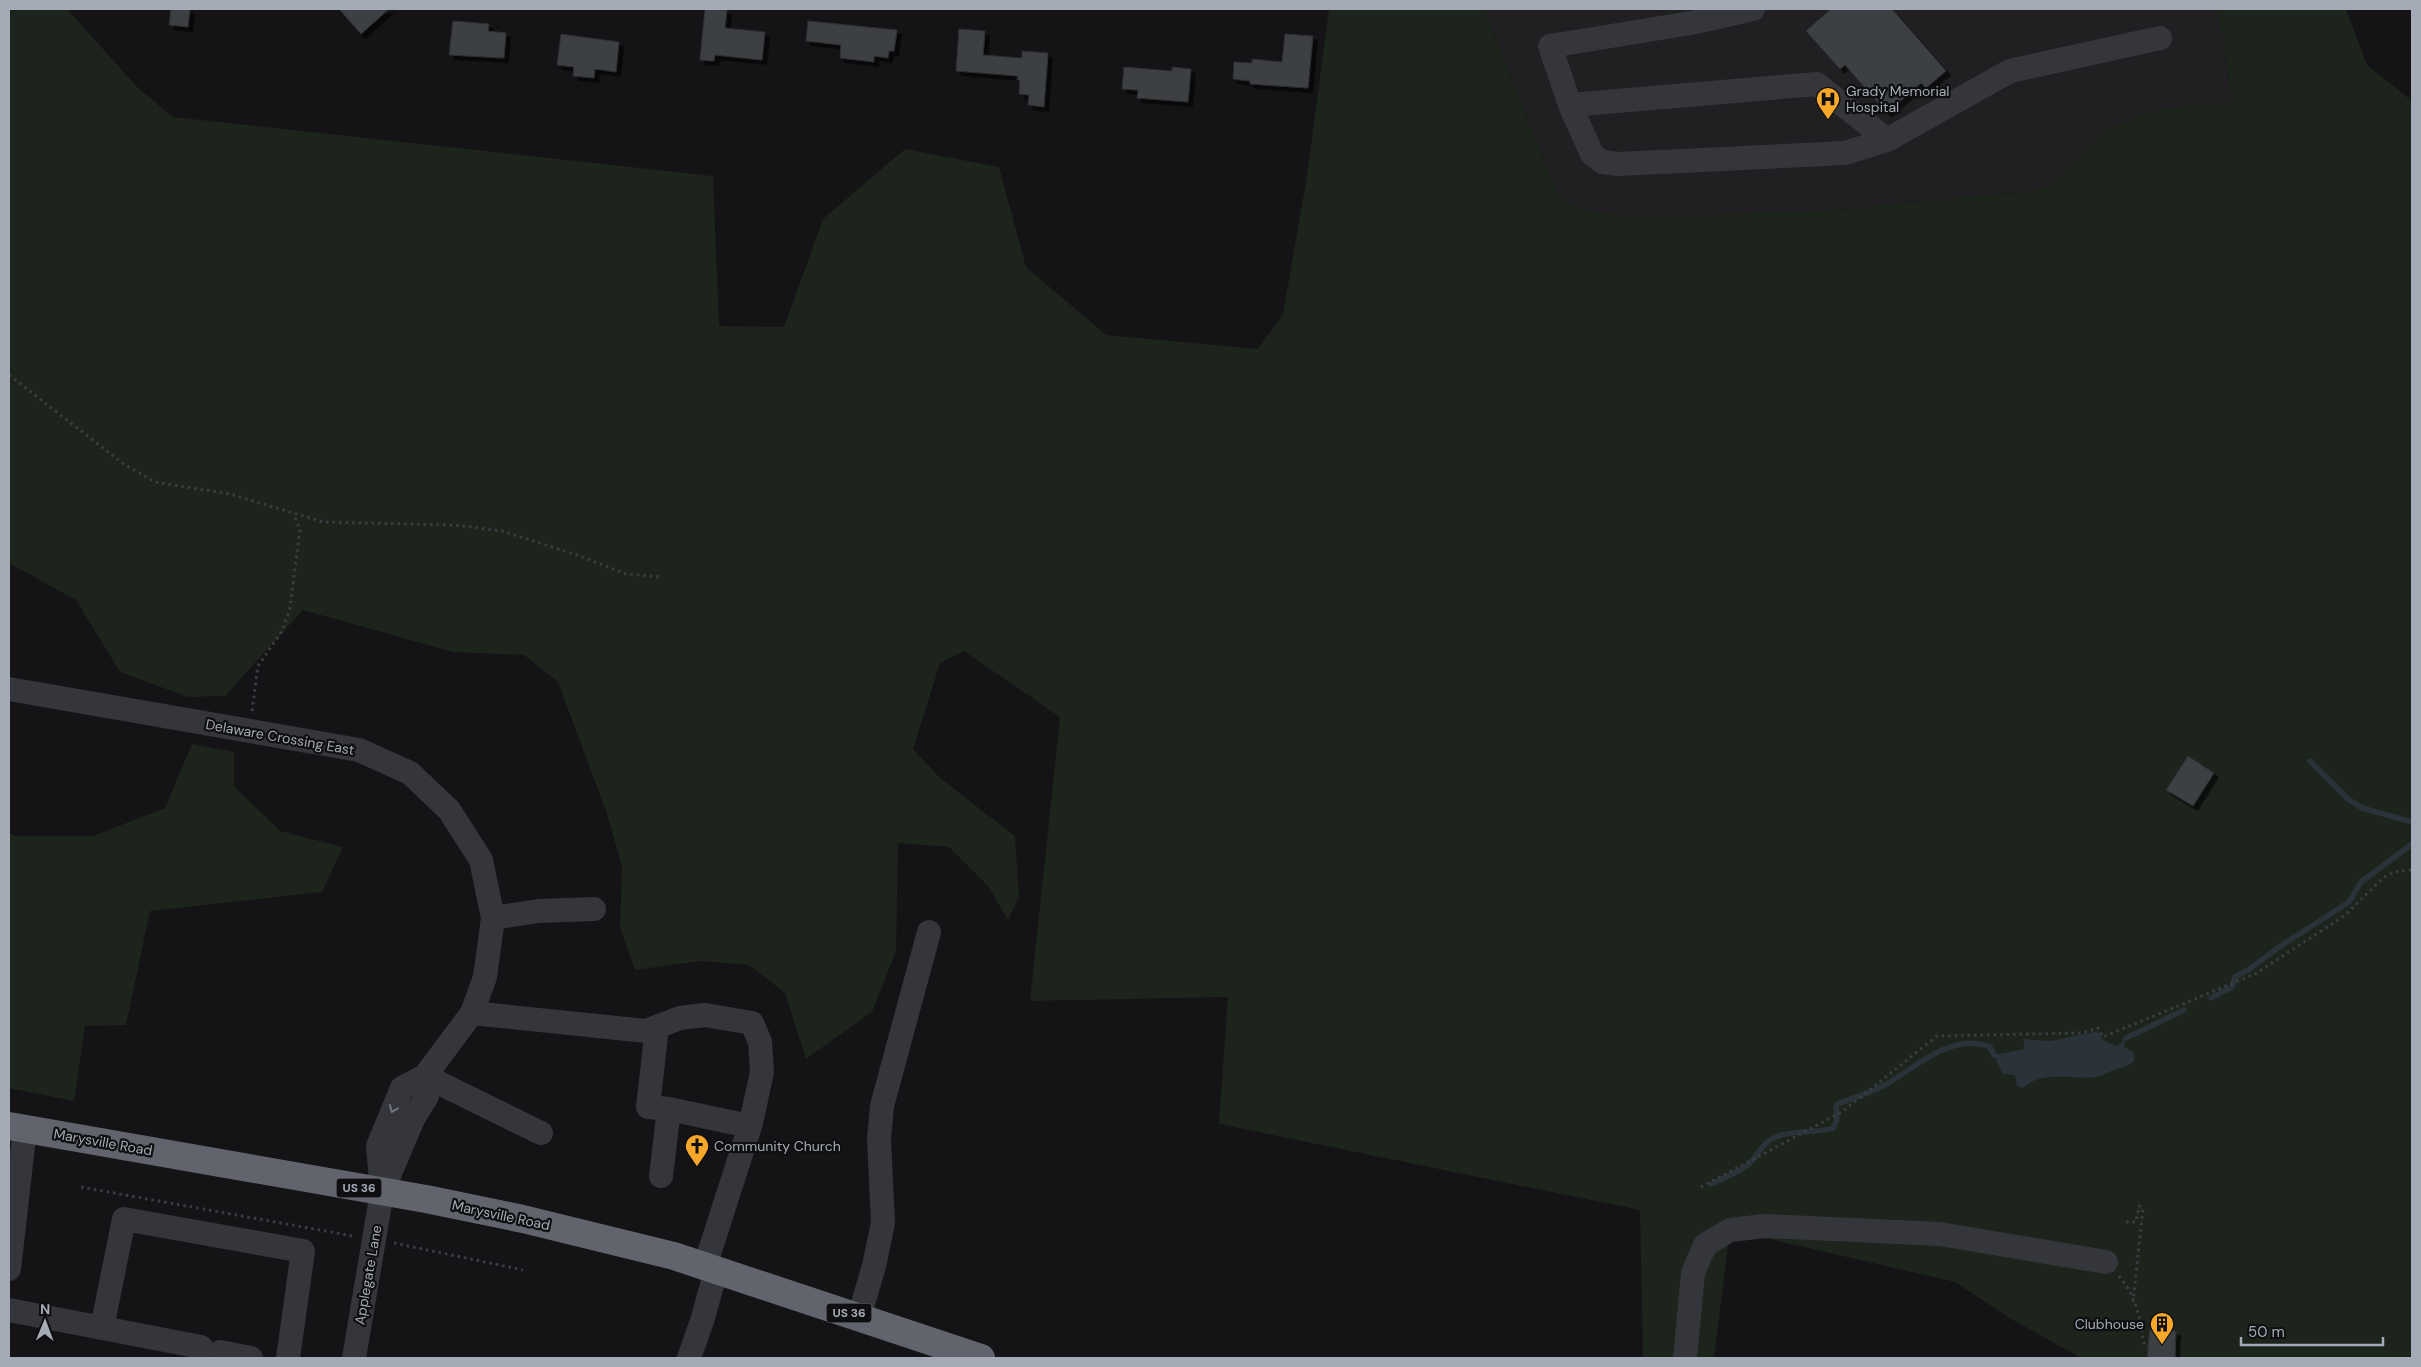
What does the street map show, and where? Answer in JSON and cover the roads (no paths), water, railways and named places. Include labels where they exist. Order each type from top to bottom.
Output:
[{"type":"highway","name":"Marysville Road","points":[[17,1127],[523,1219],[674,1256],[859,1317],[953,1354],[981,1358]]},
{"type":"street","points":[[1753,9],[1691,23],[1550,46],[1570,105],[1592,154],[1602,162],[1618,164],[1845,153],[1886,140],[2010,71],[2160,38]]},
{"type":"street","points":[[1570,105],[1817,84],[1886,140]]},
{"type":"street","name":"Delaware Crossing East","points":[[9,689],[359,750],[410,773],[449,810],[481,860],[493,918],[485,977],[472,1013],[425,1076],[402,1088],[378,1146],[382,1192]]},
{"type":"street","points":[[493,918],[539,911],[594,909]]},
{"type":"street","points":[[859,1317],[874,1266],[883,1223],[879,1139],[882,1106],[929,932]]},
{"type":"street","points":[[472,1013],[652,1029],[680,1018],[705,1015],[752,1023],[760,1042],[762,1072],[711,1268],[703,1318],[689,1358]]},
{"type":"street","points":[[652,1029],[648,1107],[669,1109],[749,1126]]},
{"type":"street","points":[[425,1076],[541,1133]]},
{"type":"street","points":[[661,1176],[669,1109]]},
{"type":"street","points":[[9,1269],[17,1127]]},
{"type":"street","name":"Applegate Lane","points":[[354,1358],[382,1192]]},
{"type":"street","points":[[102,1328],[124,1219],[303,1251],[288,1358]]},
{"type":"street","points":[[1685,1358],[1693,1273],[1705,1245],[1730,1230],[1765,1226],[1940,1234],[2106,1262]]},
{"type":"street","points":[[9,1310],[251,1358]]},
{"type":"waterway","points":[[2310,761],[2348,799],[2362,808],[2412,822]]},
{"type":"waterway","points":[[2211,998],[2232,987],[2235,977],[2349,902],[2361,882],[2412,844]]},
{"type":"waterway","points":[[2126,1038],[2184,1010]]},
{"type":"waterway","points":[[1711,1184],[1745,1167],[1771,1139],[1790,1133],[1833,1128],[1837,1120],[1836,1105],[1883,1086],[1934,1054],[1962,1044],[1976,1043],[1990,1047],[1994,1055]]},
{"type":"place","name":"Grady Memorial Hospital","points":[[1828,120]]},
{"type":"place","name":"Community Church","points":[[697,1167]]},
{"type":"place","name":"Clubhouse","points":[[2162,1345]]}]
